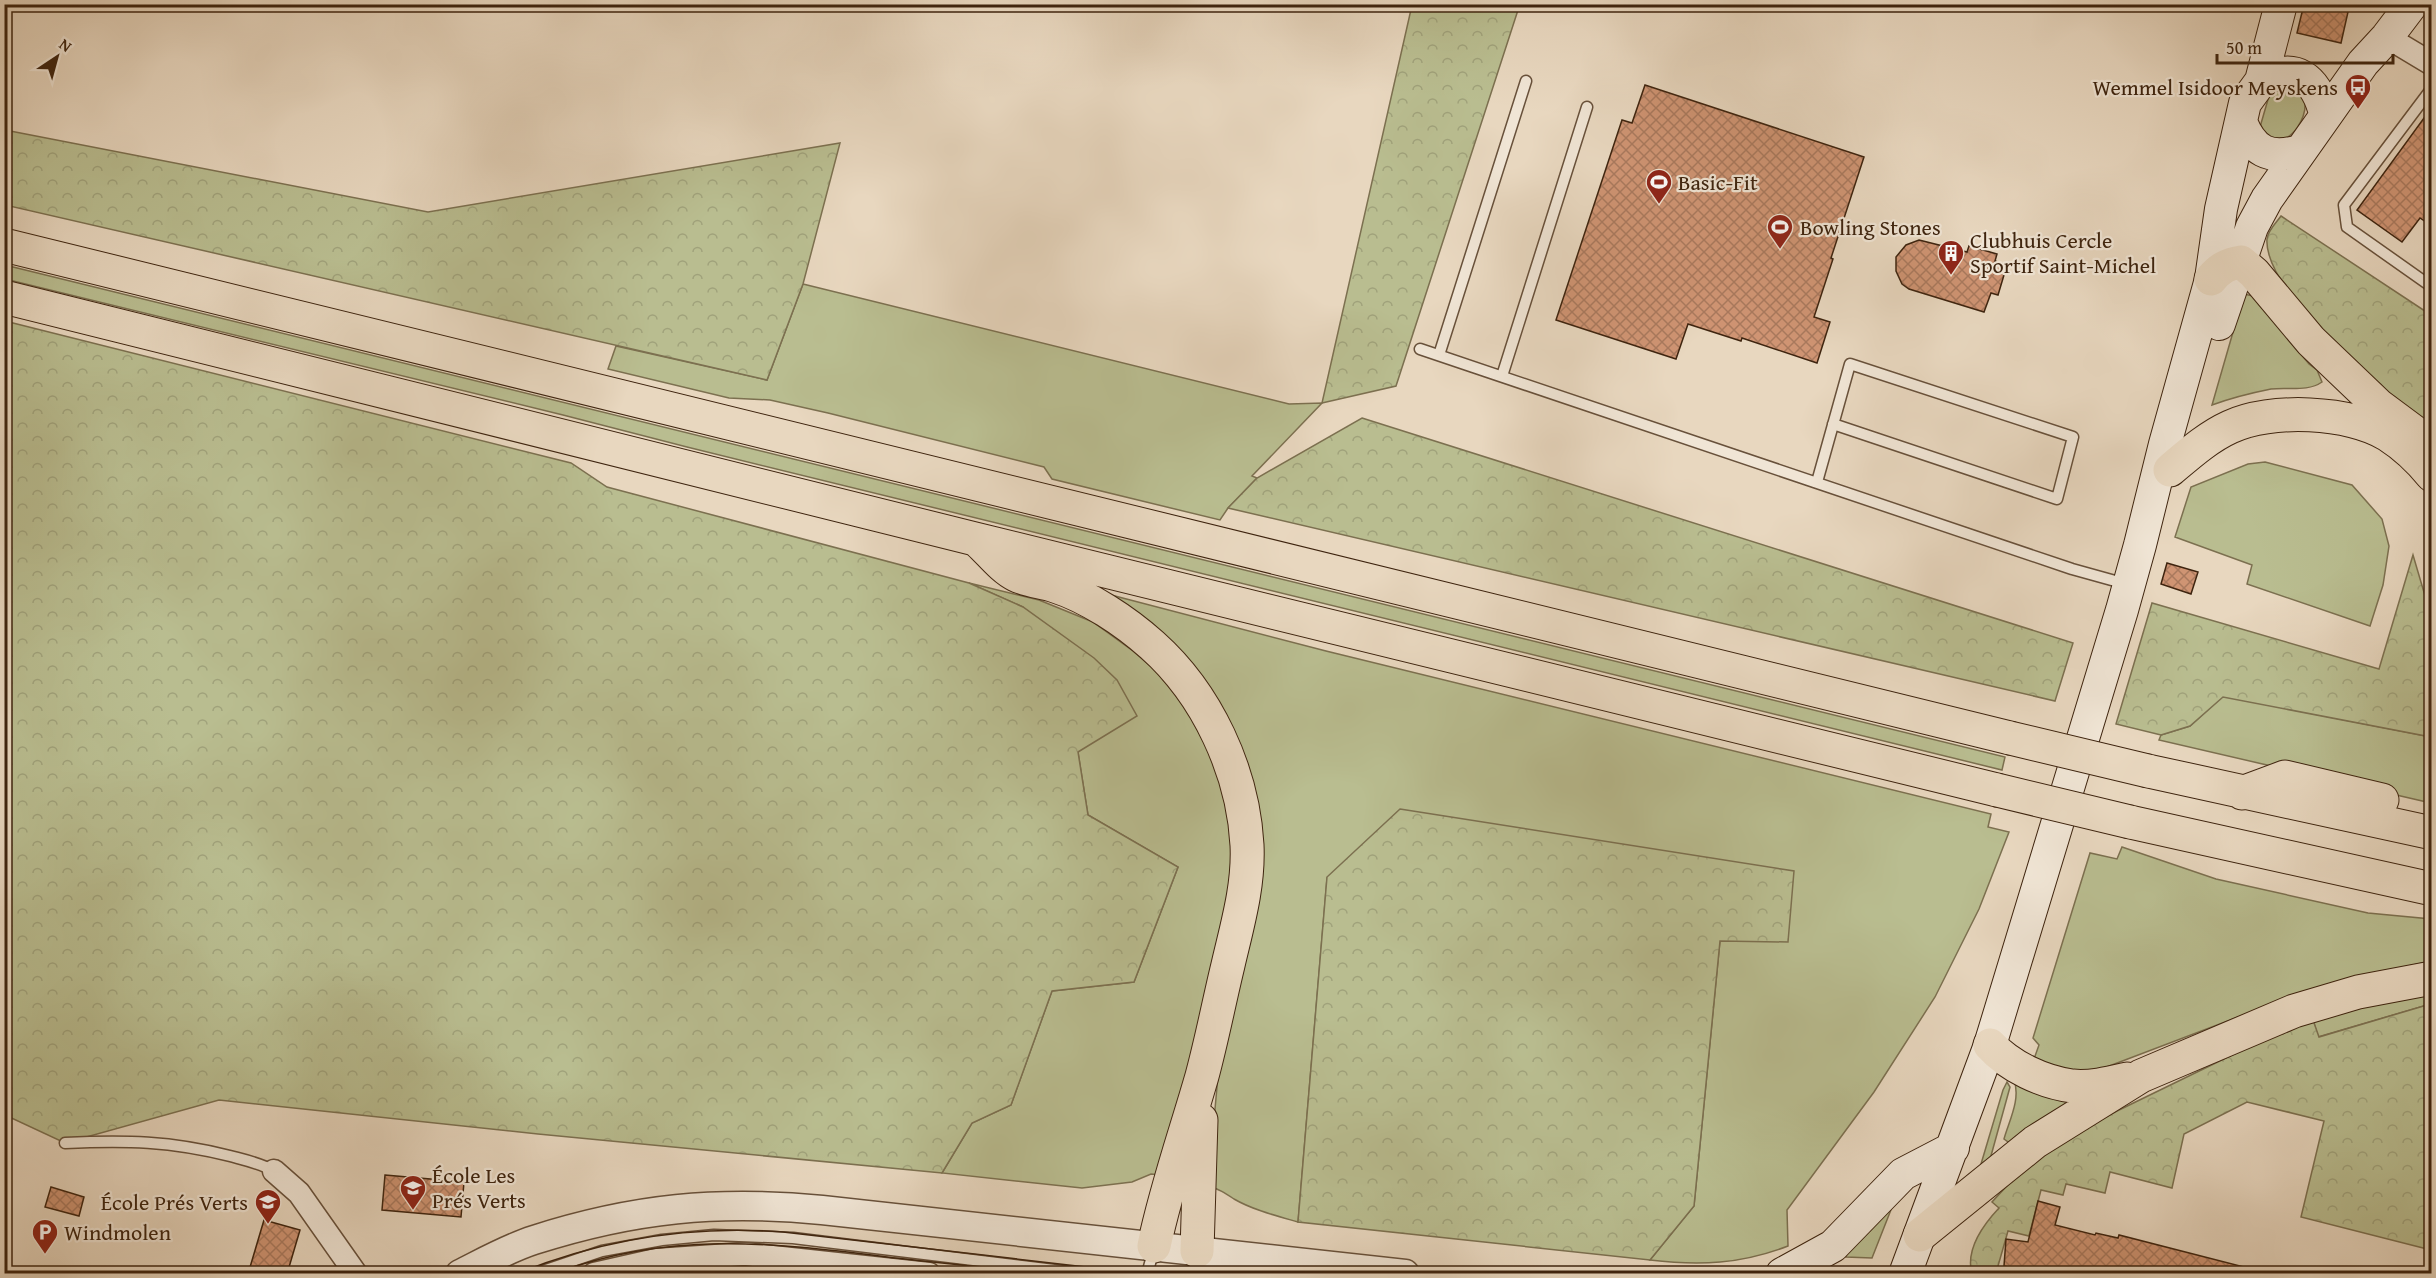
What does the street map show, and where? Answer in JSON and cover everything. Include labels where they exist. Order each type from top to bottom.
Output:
[{"type":"highway","points":[[4,245],[2010,738],[2242,793],[2432,833]]},
{"type":"highway","points":[[2211,279],[2229,264],[2241,262],[2254,273],[2311,341],[2378,405],[2432,448]]},
{"type":"highway","points":[[4,297],[1997,790],[2432,889]]},
{"type":"highway","points":[[2170,470],[2198,447],[2228,428],[2245,421],[2295,414],[2338,417],[2385,433],[2419,458],[2432,475]]},
{"type":"highway","points":[[975,539],[1014,575],[1058,587],[1096,606],[1151,644],[1186,681],[1224,749],[1241,798],[1247,846],[1247,872],[1243,899],[1203,1073],[1168,1191],[1151,1260]]},
{"type":"highway","points":[[2242,793],[2284,777],[2432,811]]},
{"type":"highway","points":[[1920,1235],[2035,1142],[2141,1076],[2294,1011],[2358,992],[2432,978]]},
{"type":"highway","points":[[1990,1045],[1996,1052],[2023,1070],[2074,1086],[2105,1084],[2141,1076]]},
{"type":"highway","points":[[1197,1251],[1203,1073]]},
{"type":"main road","points":[[1905,1274],[1990,1045],[2140,545],[2165,444],[2211,279],[2221,209],[2245,103],[2261,81],[2281,4]]},
{"type":"main road","points":[[2140,545],[2195,412],[2216,331],[2252,227],[2267,199],[2325,113],[2362,63],[2387,37],[2412,4]]},
{"type":"main road","points":[[2261,81],[2286,73],[2299,75],[2310,81],[2317,89],[2325,113]]},
{"type":"main road","points":[[2241,122],[2251,143],[2260,150],[2286,155],[2299,152]]},
{"type":"main road","points":[[1782,1274],[1833,1246],[1903,1174],[1953,1148]]},
{"type":"street","points":[[2387,37],[2432,64]]},
{"type":"street","points":[[274,1171],[299,1192],[356,1274]]},
{"type":"street","points":[[459,1274],[544,1237],[640,1213],[712,1205],[770,1205],[812,1209],[1151,1260],[1197,1251],[1405,1274]]},
{"type":"street","points":[[594,1274],[688,1257],[745,1264],[929,1274]]},
{"type":"lane","points":[[1439,355],[1526,81]]},
{"type":"lane","points":[[2432,88],[2344,206],[2347,227],[2432,287]]},
{"type":"lane","points":[[1502,376],[1587,107]]},
{"type":"lane","points":[[1420,349],[2128,585]]},
{"type":"lane","points":[[1816,482],[1850,364],[2073,437],[2056,499],[1833,424]]},
{"type":"lane","points":[[65,1143],[155,1142],[213,1152],[262,1165],[274,1171]]},
{"type":"lane","points":[[534,1274],[602,1251],[662,1240],[714,1235],[793,1238],[1087,1274]]},
{"type":"green space","points":[[1412,5],[1500,5],[1518,10],[1396,386],[1322,403]]},
{"type":"green space","points":[[2280,87],[2294,88],[2305,99],[2305,107],[2297,128],[2287,138],[2273,142],[2260,127],[2269,96]]},
{"type":"green space","points":[[5,130],[428,212],[840,143],[803,284],[767,380],[5,205]]},
{"type":"green space","points":[[2281,216],[2431,315],[2431,431],[2360,370],[2307,315],[2285,287],[2271,261],[2267,239]]},
{"type":"green space","points":[[5,265],[2005,757],[2002,770],[5,279]]},
{"type":"green space","points":[[803,284],[1289,404],[1322,403],[1252,476],[1257,478],[1228,508],[1220,520],[1052,479],[1044,467],[828,413],[770,400],[729,398],[608,369],[616,346],[767,380]]},
{"type":"green space","points":[[2244,294],[2253,296],[2309,364],[2317,370],[2322,382],[2304,388],[2271,389],[2212,405]]},
{"type":"green space","points":[[5,321],[571,463],[607,487],[969,583],[1023,607],[1094,658],[1117,680],[1137,716],[1078,752],[1088,815],[1178,867],[1134,982],[1052,991],[1011,1105],[972,1123],[942,1173],[219,1100],[65,1143],[5,1115]]},
{"type":"green space","points":[[1362,418],[2073,643],[2055,701],[1228,508],[1257,478]]},
{"type":"green space","points":[[2265,462],[2352,485],[2382,519],[2389,546],[2383,585],[2370,626],[2247,584],[2252,565],[2175,537],[2191,487],[2248,464]]},
{"type":"green space","points":[[2413,555],[2431,616],[2431,737],[2223,697],[2190,726],[2161,735],[2116,724],[2152,603],[2379,669]]},
{"type":"green space","points":[[969,583],[1039,600],[1093,622],[1133,651],[1156,671],[1185,707],[1218,768],[1231,826],[1231,888],[1216,958],[1161,1175],[1151,1174],[1132,1182],[1082,1188],[942,1173],[972,1123],[1011,1105],[1052,991],[1134,982],[1178,867],[1088,815],[1078,752],[1023,607]]},
{"type":"green space","points":[[1092,590],[1326,651],[1991,814],[1988,827],[2009,832],[1979,909],[1935,997],[1874,1092],[1787,1210],[1788,1246],[1754,1257],[1720,1262],[1686,1263],[1650,1260],[1694,1206],[1720,941],[1327,878],[1298,1222],[1249,1206],[1208,1186],[1249,780]]},
{"type":"green space","points":[[2223,696],[2431,737],[2431,803],[2159,740],[2161,735],[2190,726]]},
{"type":"green space","points":[[1400,809],[1794,871],[1788,942],[1720,941],[1694,1206],[1650,1260],[1298,1222],[1327,877]]},
{"type":"green space","points":[[2122,847],[2216,879],[2368,913],[2431,919],[2431,961],[2359,977],[2275,1003],[2104,1068],[2076,1071],[2034,1059],[2039,1045],[2033,1038],[2090,853],[2117,859]]},
{"type":"green space","points":[[2431,990],[2431,1006],[2427,1005],[2318,1037],[2313,1020]]},
{"type":"green space","points":[[2427,1005],[2431,1006],[2431,1250],[2301,1217],[2324,1121],[2247,1102],[2184,1134],[2172,1188],[2110,1172],[2105,1193],[2066,1184],[2063,1195],[2041,1190],[2029,1236],[2008,1231],[1996,1273],[1972,1274],[1970,1265],[1973,1247],[1987,1222],[1999,1208],[1992,1202],[2016,1176],[2065,1139],[2269,1037],[2313,1020],[2319,1037]]},
{"type":"green space","points":[[2014,1080],[2070,1102],[2011,1144],[2004,1139],[2015,1102]]},
{"type":"green space","points":[[2007,1082],[2010,1087],[1989,1163],[1984,1167],[1981,1164]]},
{"type":"green space","points":[[1896,1197],[1872,1258],[1846,1257],[1850,1241]]},
{"type":"green space","points":[[731,1266],[734,1273],[638,1274],[641,1270]]},
{"type":"building","points":[[2304,4],[2344,4],[2343,10],[2348,12],[2341,43],[2297,33]]},
{"type":"building","points":[[1645,85],[1864,157],[1814,317],[1830,322],[1817,363],[1742,338],[1741,341],[1688,324],[1676,359],[1556,320],[1622,120],[1632,123]]},
{"type":"building","points":[[2432,107],[2432,226],[2420,218],[2402,242],[2357,210]]},
{"type":"building","name":"Clubhuis Cercle Sportif Saint-Michel","points":[[1919,240],[1967,252],[1969,246],[1997,254],[1995,261],[2007,265],[1998,295],[1991,293],[1984,312],[1909,289],[1902,284],[1896,271],[1896,257],[1906,245]]},
{"type":"building","points":[[2167,563],[2198,572],[2191,594],[2161,584]]},
{"type":"building","points":[[385,1175],[464,1182],[461,1217],[382,1210]]},
{"type":"building","points":[[51,1187],[84,1197],[79,1216],[45,1207]]},
{"type":"building","points":[[2038,1201],[2060,1207],[2055,1225],[2095,1235],[2096,1233],[2118,1238],[2119,1235],[2244,1267],[2243,1274],[2036,1274],[2004,1266],[2006,1239],[2028,1242]]},
{"type":"building","points":[[264,1220],[300,1230],[287,1274],[248,1274]]},
{"type":"tram line","points":[[516,1274],[614,1243],[680,1233],[748,1230],[783,1232],[1147,1274]]},
{"type":"tram line","points":[[553,1274],[595,1260],[637,1251],[719,1244],[801,1247],[1037,1274]]},
{"type":"place","name":"Wemmel Isidoor Meyskens","points":[[2358,110]]},
{"type":"place","name":"Basic-Fit","points":[[1659,205]]},
{"type":"place","name":"Bowling Stones","points":[[1780,250]]},
{"type":"place","name":"Clubhuis Cercle Sportif Saint-Michel","points":[[1951,276]]},
{"type":"place","name":"École Les Prés Verts","points":[[413,1211]]},
{"type":"place","name":"École Prés Verts","points":[[268,1225]]},
{"type":"place","name":"Windmolen","points":[[45,1255]]}]
